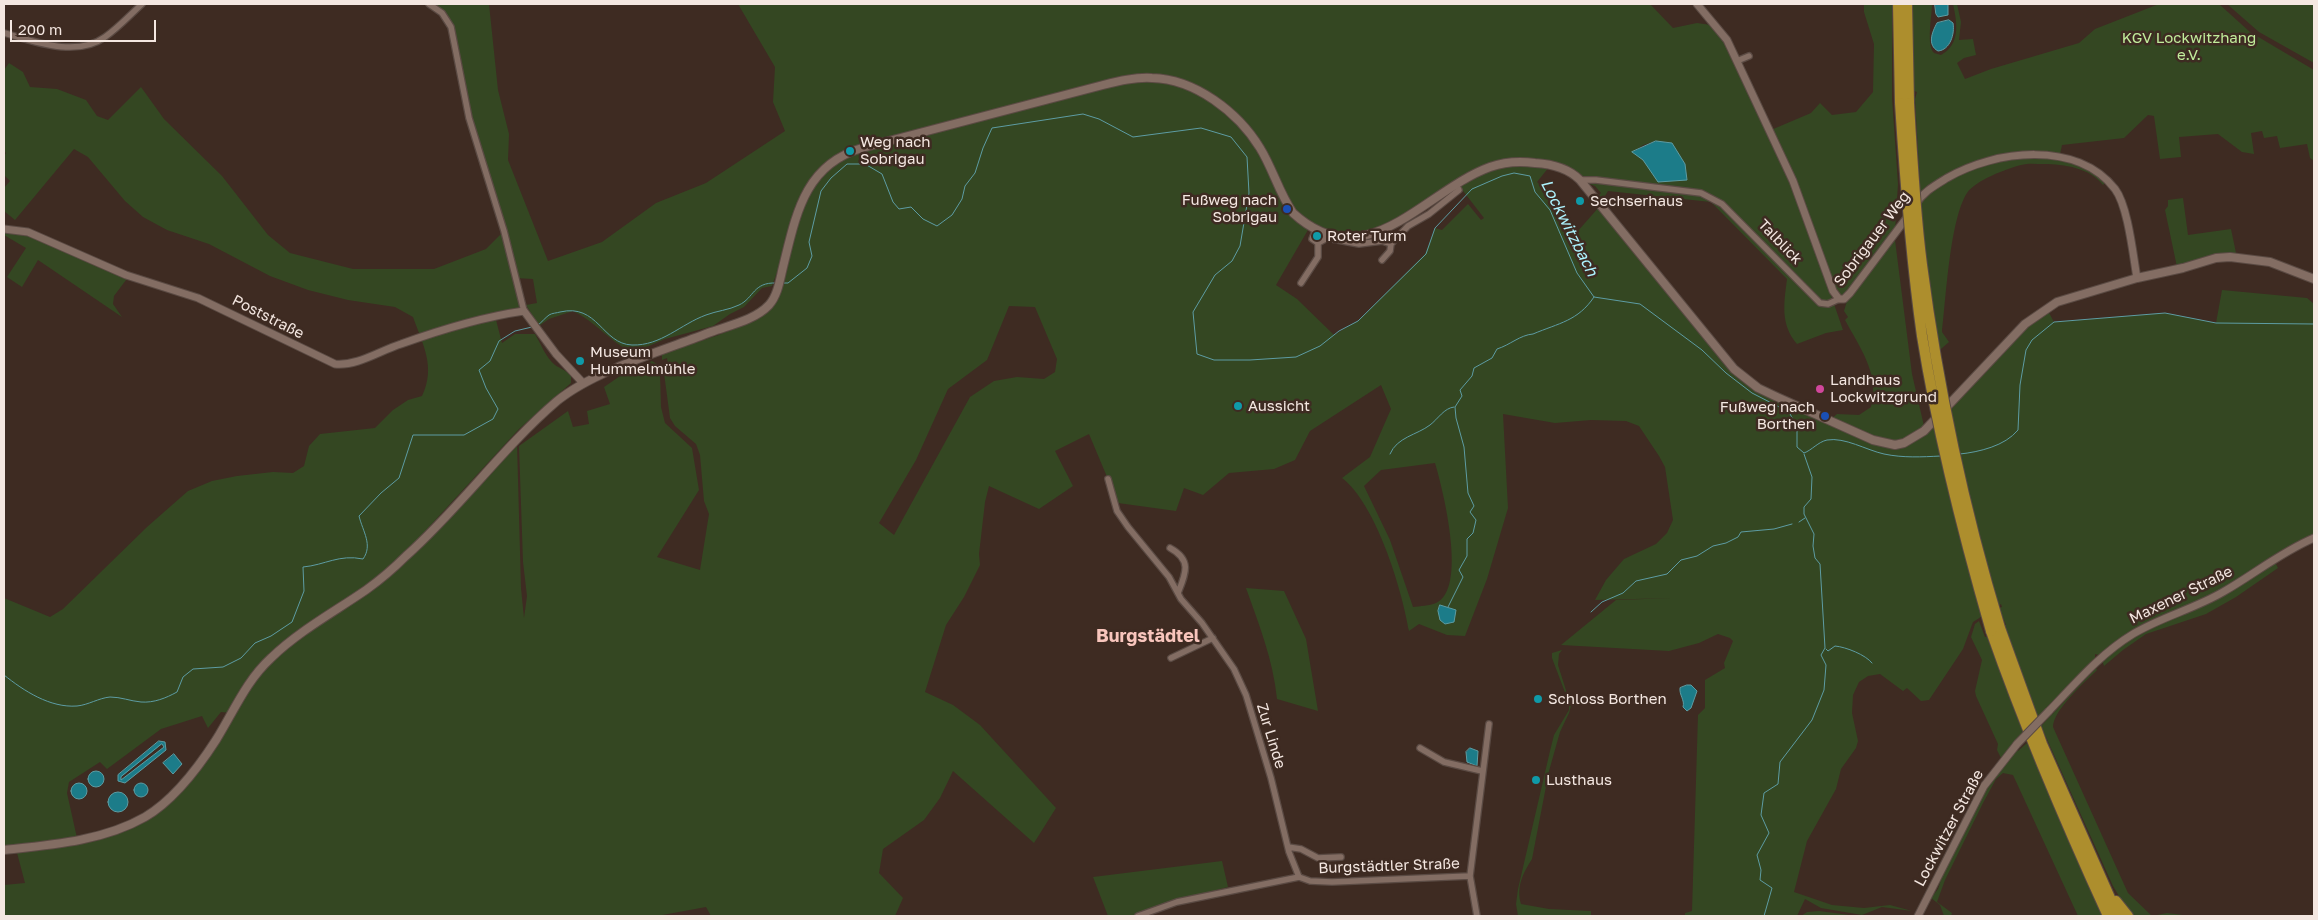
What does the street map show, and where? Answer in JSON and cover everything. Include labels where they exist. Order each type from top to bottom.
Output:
[{"type":"highway","points":[[1898,4],[1904,103],[1919,239],[1937,367],[1995,629],[2010,687],[2052,791],[2108,916]]},
{"type":"highway","points":[[1904,103],[1907,4]]},
{"type":"highway","points":[[1995,629],[2042,744],[2118,916]]},
{"type":"highway","points":[[2105,887],[2128,916]]},
{"type":"main road","points":[[4,850],[75,842],[111,831],[145,817],[169,798],[206,755],[239,697],[258,671],[273,656],[319,621],[370,588],[409,554],[541,414],[583,383],[748,319],[768,306],[780,280],[797,211],[805,195],[823,169],[836,159],[862,148],[1103,85],[1139,78],[1170,80],[1204,94],[1230,113],[1260,148],[1293,213],[1301,221],[1330,234],[1352,238],[1373,235],[1388,229],[1456,185],[1491,167],[1524,162],[1560,167],[1571,172],[1580,180],[1734,370],[1758,388],[1873,440],[1887,444],[1904,443],[1924,431],[2012,338],[2045,308],[2070,297],[2216,258],[2230,257],[2270,262],[2314,279]]},
{"type":"street","points":[[4,33],[39,43],[58,46],[72,47],[90,44],[104,39],[142,4]]},
{"type":"street","points":[[429,4],[442,13],[451,27],[469,118],[504,231],[524,311],[556,354],[583,383]]},
{"type":"street","points":[[1697,4],[1727,40],[1762,119],[1793,181],[1834,291],[1839,299]]},
{"type":"street","points":[[1737,61],[1749,56]]},
{"type":"street","name":"Sobrigauer Weg","points":[[1839,299],[1844,299],[1850,293],[1926,191],[1974,164],[2012,155],[2051,157],[2077,161],[2108,181],[2123,203],[2137,278]]},
{"type":"street","name":"Talblick","points":[[1580,180],[1596,180],[1701,193],[1722,204],[1820,303],[1828,304],[1839,299]]},
{"type":"street","points":[[1382,260],[1390,250],[1391,244],[1408,226],[1429,214],[1459,190],[1456,185]]},
{"type":"street","name":"Poststraße","points":[[4,229],[28,232],[126,275],[198,298],[334,364],[345,365],[400,344],[489,317],[524,311]]},
{"type":"street","points":[[1316,229],[1312,239],[1318,244]]},
{"type":"street","points":[[1318,244],[1327,238],[1359,244],[1382,241],[1391,244]]},
{"type":"street","points":[[1300,283],[1318,257],[1318,244]]},
{"type":"street","name":"Zur Linde","points":[[1108,480],[1117,511],[1181,599],[1213,638],[1234,669],[1246,695],[1294,869],[1299,877]]},
{"type":"street","name":"Maxener Straße","points":[[2049,711],[2097,662],[2132,635],[2149,625],[2208,600],[2288,551],[2314,538]]},
{"type":"street","points":[[1170,548],[1178,552],[1186,566],[1186,573],[1178,593]]},
{"type":"street","points":[[1172,658],[1213,638]]},
{"type":"street","name":"Lockwitzer Straße","points":[[1918,916],[1984,786],[2017,744],[2049,711]]},
{"type":"street","points":[[1470,876],[1489,724]]},
{"type":"street","points":[[1420,748],[1444,762],[1482,771]]},
{"type":"street","points":[[1288,847],[1301,850],[1318,858],[1341,857]]},
{"type":"street","name":"Burgstädtler Straße","points":[[1299,877],[1310,881],[1332,882],[1470,876],[1477,916]]},
{"type":"street","points":[[1138,916],[1177,902],[1299,877]]},
{"type":"green space","points":[[429,4],[489,4],[498,90],[509,134],[508,160],[548,261],[602,242],[656,203],[706,183],[785,131],[773,102],[775,67],[738,4],[1650,4],[1673,28],[1697,23],[1711,25],[1724,43],[1799,203],[1843,330],[1826,333],[1797,344],[1788,329],[1786,321],[1784,305],[1787,279],[1711,202],[1608,191],[1602,201],[1598,196],[1601,193],[1595,186],[1587,183],[1587,180],[1593,179],[1584,177],[1558,163],[1536,159],[1508,160],[1487,165],[1465,176],[1404,215],[1383,225],[1361,231],[1337,231],[1312,223],[1276,285],[1297,299],[1334,335],[1358,321],[1425,254],[1435,228],[1442,230],[1468,204],[1481,220],[1484,218],[1460,187],[1491,170],[1526,165],[1549,167],[1537,182],[1553,197],[1570,240],[1599,207],[1733,371],[1757,390],[1776,401],[1867,440],[1894,447],[1905,445],[1916,439],[1936,423],[2015,338],[2048,311],[2054,322],[2165,313],[2216,323],[2222,290],[2307,298],[2314,304],[2314,536],[2278,552],[2215,594],[2140,625],[2099,655],[2095,654],[2095,661],[2038,717],[2004,626],[2006,625],[1999,608],[2002,607],[2001,604],[1973,622],[1963,649],[1929,700],[1921,701],[1907,688],[1903,691],[1880,674],[1868,676],[1859,682],[1853,695],[1852,713],[1858,741],[1856,748],[1841,769],[1836,789],[1807,841],[1794,892],[1832,905],[1864,908],[1890,905],[1912,911],[1882,907],[1862,915],[1821,908],[1805,899],[1797,916],[1685,916],[1685,913],[1692,911],[1698,715],[1705,708],[1705,680],[1725,668],[1724,663],[1733,641],[1718,634],[1699,643],[1669,651],[1561,645],[1616,600],[1674,598],[1595,600],[1606,580],[1624,559],[1656,544],[1667,533],[1673,520],[1665,467],[1659,456],[1639,426],[1626,421],[1591,420],[1555,423],[1503,414],[1508,508],[1487,579],[1465,636],[1447,635],[1419,624],[1409,631],[1406,613],[1386,548],[1366,507],[1354,490],[1342,478],[1370,457],[1391,409],[1381,385],[1310,431],[1295,460],[1274,469],[1229,473],[1203,495],[1184,488],[1176,511],[1118,503],[1089,434],[1055,451],[1073,486],[1039,509],[989,486],[985,502],[979,554],[980,565],[964,597],[946,625],[925,692],[953,705],[980,725],[1056,808],[1034,843],[953,771],[940,798],[924,820],[883,849],[879,873],[903,898],[895,916],[711,916],[706,907],[657,916],[4,916],[4,885],[25,883],[16,849],[106,838],[144,820],[161,808],[188,781],[211,750],[232,713],[221,712],[208,728],[202,716],[161,729],[107,769],[100,762],[69,782],[67,793],[77,838],[4,847],[4,598],[50,617],[63,609],[147,527],[188,491],[212,481],[237,476],[273,472],[293,473],[304,466],[309,446],[320,434],[375,428],[393,410],[408,400],[422,396],[428,375],[428,366],[424,347],[413,317],[395,307],[348,300],[308,290],[270,276],[209,244],[167,230],[143,217],[125,201],[88,157],[74,149],[15,220],[4,211],[4,188],[10,181],[4,175],[4,156],[6,153],[4,151],[4,70],[9,63],[23,72],[30,87],[57,89],[86,100],[97,116],[108,120],[141,87],[164,119],[222,176],[268,235],[290,253],[353,269],[434,269],[486,249],[504,231],[469,118],[451,27],[442,13]],"holes":[[[1656,141],[1672,143],[1685,164],[1687,179],[1658,182],[1643,160],[1633,152],[1643,145]],[[833,157],[834,164],[814,186],[800,213],[785,279],[775,302],[758,317],[732,330],[662,354],[662,360],[667,358],[669,371],[664,373],[670,418],[675,426],[696,444],[700,455],[704,501],[709,514],[700,570],[657,557],[699,490],[692,448],[665,423],[661,407],[660,373],[657,364],[652,361],[626,372],[604,387],[610,404],[587,411],[589,424],[573,427],[568,411],[519,446],[523,562],[527,596],[524,618],[521,588],[517,443],[433,536],[372,589],[365,589],[416,541],[519,429],[571,383],[571,376],[552,362],[535,334],[515,334],[502,343],[495,316],[524,311],[515,278],[533,279],[537,303],[526,305],[539,326],[549,319],[573,311],[633,353],[665,339],[713,326],[744,307],[762,288],[772,286],[799,200],[819,170]],[[1009,306],[1035,307],[1057,359],[1055,372],[1044,379],[1017,377],[994,381],[970,397],[894,535],[879,523],[916,460],[948,389],[987,360]],[[1435,463],[1447,515],[1452,560],[1450,579],[1445,594],[1436,603],[1413,607],[1390,540],[1364,486],[1381,470]]]},
{"type":"green space","points":[[1864,4],[1892,4],[1892,98],[1898,184],[1895,231],[1844,296],[1839,295],[1835,289],[1803,197],[1771,130],[1811,113],[1820,103],[1832,115],[1856,112],[1873,92],[1874,44],[1864,12]]},
{"type":"green space","name":"KGV Lockwitzhang e.V.","points":[[1912,4],[1932,4],[1930,44],[1934,53],[1941,55],[1952,45],[1955,39],[1956,18],[1953,4],[1957,4],[1961,22],[1959,40],[1973,39],[1976,55],[1964,58],[1957,63],[1965,79],[1991,69],[2079,43],[2095,29],[2159,4],[2219,4],[2250,32],[2314,70],[2314,161],[2310,158],[2307,144],[2280,148],[2277,136],[2264,138],[2262,131],[2251,133],[2254,154],[2242,152],[2218,134],[2179,137],[2181,157],[2160,159],[2154,116],[2148,115],[2124,138],[2062,145],[2059,159],[2076,163],[2106,182],[2103,185],[2098,179],[2084,171],[2052,164],[2024,164],[1984,179],[1967,193],[1956,221],[1942,332],[1949,342],[1934,355],[1916,200],[1920,184],[1915,99],[1917,92],[1914,91]]},
{"type":"green space","points":[[2227,4],[2314,4],[2314,63],[2259,32]]},
{"type":"green space","points":[[2183,198],[2188,235],[2231,229],[2236,253],[2225,253],[2177,267],[2165,210],[2168,206],[2168,200]]},
{"type":"green space","points":[[4,229],[28,232],[145,281],[126,280],[114,296],[113,304],[122,317],[38,260],[22,287],[7,277],[26,248],[4,235]]},
{"type":"green space","points":[[1895,240],[1912,374],[1924,426],[1908,439],[1888,441],[1878,439],[1831,419],[1837,414],[1859,415],[1871,407],[1873,383],[1871,372],[1845,320],[1848,317],[1844,311],[1847,301]]},
{"type":"green space","points":[[2275,562],[2278,568],[2236,597],[2206,614],[2146,634],[2104,666],[2102,660],[2132,637],[2207,604]]},
{"type":"green space","points":[[1246,588],[1284,591],[1306,639],[1318,711],[1277,699],[1269,656]]},
{"type":"green space","points":[[1979,621],[1985,637],[1987,637],[2023,733],[2001,758],[1997,750],[1998,744],[1975,691],[1982,660],[1971,637],[1975,624]]},
{"type":"green space","points":[[1562,650],[1559,654],[1558,665],[1571,706],[1560,732],[1549,771],[1532,859],[1521,880],[1519,892],[1521,904],[1549,909],[1591,911],[1591,916],[1518,916],[1516,904],[1518,889],[1550,751],[1554,735],[1569,710],[1569,703],[1552,658],[1552,653]]},
{"type":"green space","points":[[2096,668],[2097,670],[2058,713],[2053,727],[2128,893],[2152,916],[2131,916],[2113,886],[2041,726]]},
{"type":"green space","points":[[2027,743],[2102,916],[2078,916],[2013,775],[2003,773],[1996,779],[1945,880],[1937,902],[1952,913],[1951,916],[1944,916],[1940,905],[1931,898],[1938,889],[1943,874],[1990,781],[2017,750]]},
{"type":"green space","points":[[1222,861],[1228,887],[1166,903],[1133,916],[1108,916],[1093,877]]},
{"type":"green space","points":[[1819,911],[1857,916],[1801,916],[1807,912]]},
{"type":"green space","points":[[2167,913],[2191,916],[2152,916]]},
{"type":"water","points":[[1935,4],[1948,4],[1948,15],[1938,17]]},
{"type":"water","points":[[1949,20],[1953,23],[1951,41],[1946,48],[1938,51],[1932,45],[1931,38],[1937,23]]},
{"type":"water","points":[[1656,141],[1672,143],[1685,164],[1687,180],[1658,182],[1643,160],[1632,152]]},
{"type":"water","points":[[1440,605],[1456,610],[1454,622],[1445,624],[1440,620],[1438,611]]},
{"type":"water","points":[[1691,685],[1697,691],[1691,708],[1687,711],[1683,707],[1680,688]]},
{"type":"water","points":[[159,741],[165,742],[166,750],[125,783],[118,781],[118,775]],"holes":[[[162,744],[164,747],[121,780],[121,777]]]},
{"type":"water","points":[[1470,748],[1478,751],[1477,766],[1467,762],[1466,752]]},
{"type":"water","points":[[174,754],[182,764],[173,774],[163,763]]},
{"type":"water","points":[[93,771],[99,771],[104,776],[102,785],[93,787],[88,782],[88,776]]},
{"type":"water","points":[[76,783],[82,783],[87,788],[85,797],[76,799],[71,794],[71,788]]},
{"type":"water","points":[[138,783],[144,783],[148,790],[144,797],[138,797],[134,793],[134,787]]},
{"type":"water","points":[[114,792],[122,792],[128,798],[128,806],[122,812],[114,812],[108,806],[108,798]]},
{"type":"waterway","name":"Lockwitzbach","points":[[783,283],[788,283],[807,268],[812,256],[809,242],[821,191],[831,178],[847,164],[865,164],[882,174],[893,202],[899,209],[911,207],[923,219],[937,226],[952,215],[962,199],[965,186],[975,173],[992,128],[1083,114],[1099,119],[1133,137],[1201,128],[1231,137],[1247,157],[1249,193],[1240,246],[1232,261],[1215,275],[1193,312],[1197,354],[1214,360],[1296,357],[1320,346],[1339,331],[1358,321],[1426,254],[1435,228],[1472,189],[1514,173],[1530,176],[1535,192],[1550,210],[1577,273],[1594,297],[1640,304],[1702,350],[1726,373],[1752,393],[1789,412],[1797,427],[1797,447],[1804,453],[1824,441],[1841,440],[1891,455],[1912,457],[1941,456]]},
{"type":"waterway","name":"Lockwitzbach","points":[[538,325],[550,314],[573,311],[583,313],[592,318],[613,338],[622,343],[642,344],[662,338],[706,315],[739,305],[763,285],[776,283]]},
{"type":"waterway","points":[[1448,607],[1463,577],[1459,570],[1467,556],[1467,539],[1473,533],[1476,520],[1470,512],[1474,506],[1468,493],[1464,447],[1456,418],[1455,407],[1462,396],[1460,390],[1472,376],[1474,368],[1492,358],[1497,349],[1575,316],[1594,297]]},
{"type":"waterway","name":"Lockwitzbach","points":[[1960,454],[1983,450],[1999,444],[2013,436],[2018,430],[2020,385],[2026,350],[2032,340],[2054,322],[2165,313],[2216,323],[2314,324]]},
{"type":"waterway","name":"Lockwitzbach","points":[[4,675],[38,697],[67,706],[77,706],[110,697],[151,702],[177,692],[183,677],[193,669],[223,667],[241,658],[255,643],[271,636],[292,622],[304,591],[303,567],[339,559],[363,559],[366,554],[367,543],[359,516],[381,493],[399,478],[413,435],[464,435],[493,419],[498,409],[486,388],[479,370],[490,361],[499,341],[515,331],[532,327]]},
{"type":"waterway","points":[[1390,454],[1393,448],[1402,440],[1433,423],[1444,412],[1454,407]]},
{"type":"waterway","points":[[1764,916],[1772,888],[1760,880],[1761,870],[1757,855],[1769,833],[1761,815],[1764,793],[1778,784],[1780,762],[1812,720],[1824,690],[1826,665],[1821,655],[1825,648],[1820,564],[1815,558],[1814,534],[1804,514],[1804,507],[1811,499],[1812,477],[1804,454]]},
{"type":"waterway","points":[[1799,522],[1805,518]]},
{"type":"waterway","points":[[1591,612],[1602,602],[1623,593],[1636,581],[1667,574],[1681,560],[1697,556],[1713,546],[1726,543],[1738,537],[1741,532],[1774,529],[1792,524]]},
{"type":"waterway","points":[[1826,649],[1828,651],[1835,646],[1845,648],[1861,654],[1872,663]]},
{"type":"place","name":"Weg nach Sobrigau","points":[[850,151]]},
{"type":"place","name":"Sechserhaus","points":[[1580,201]]},
{"type":"place","name":"Fußweg nach Sobrigau","points":[[1287,209]]},
{"type":"place","name":"Roter Turm","points":[[1317,236]]},
{"type":"place","name":"Museum Hummelmühle","points":[[580,361]]},
{"type":"place","name":"Landhaus Lockwitzgrund","points":[[1820,389]]},
{"type":"place","name":"Aussicht","points":[[1238,406]]},
{"type":"place","name":"Fußweg nach Borthen","points":[[1825,416]]},
{"type":"place","name":"Schloss Borthen","points":[[1538,699]]},
{"type":"place","name":"Lusthaus","points":[[1536,780]]},
{"type":"district","name":"Burgstädtel","points":[[1148,636]]}]
